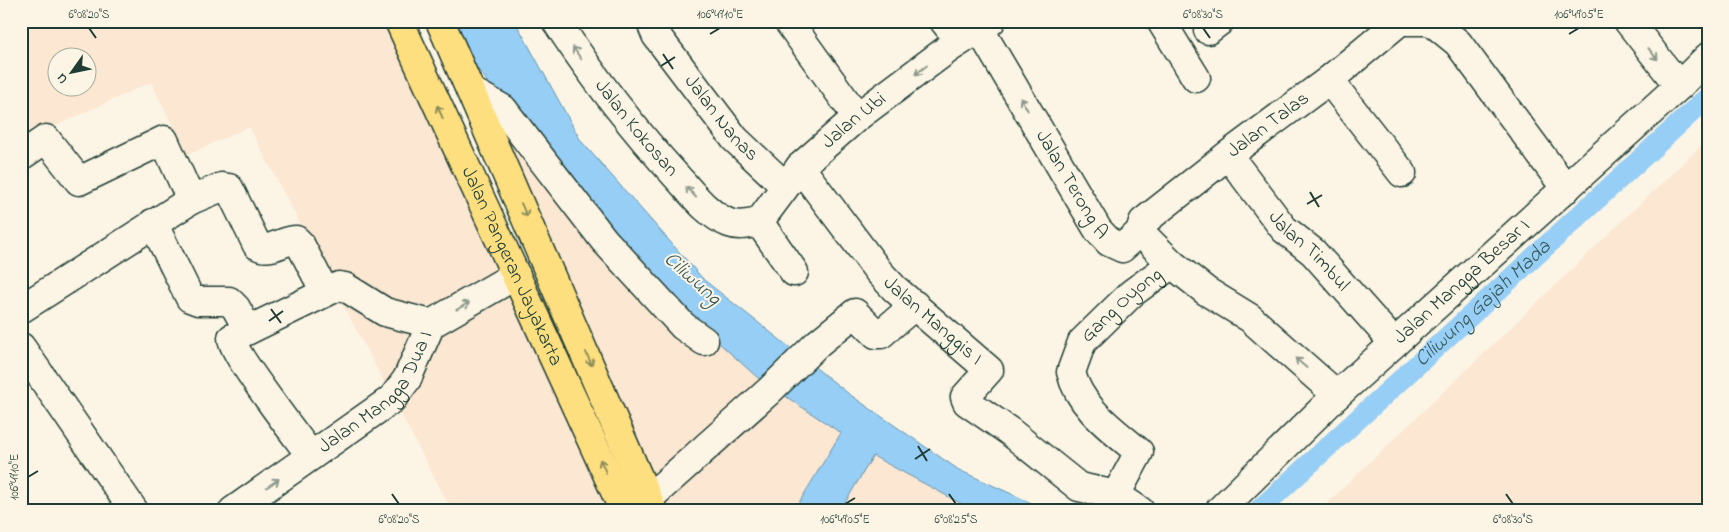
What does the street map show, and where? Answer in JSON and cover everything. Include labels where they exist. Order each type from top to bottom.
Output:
[{"type":"main road","name":"Jalan Pangeran Jayakarta","points":[[399,21],[624,511]]},
{"type":"main road","name":"Jalan Pangeran Jayakarta","points":[[440,21],[651,505]]},
{"type":"main road","points":[[457,149],[474,147],[490,133]]},
{"type":"main road","points":[[474,185],[487,168],[496,166],[506,170]]},
{"type":"street","name":"Jalan Kokosan","points":[[556,21],[589,71],[635,131],[710,212],[729,223],[740,226],[759,222]]},
{"type":"street","name":"Jalan Nanas","points":[[658,21],[653,28],[656,35],[714,114],[735,139],[792,177]]},
{"type":"street","points":[[788,21],[857,118]]},
{"type":"street","points":[[1161,21],[1196,78]]},
{"type":"street","points":[[1400,21],[1431,21],[1458,43],[1566,189]]},
{"type":"street","name":"Jalan Talas","points":[[1140,232],[1144,222],[1228,155],[1329,80],[1400,21]]},
{"type":"street","points":[[1628,21],[1679,86]]},
{"type":"street","name":"Jalan Ubi","points":[[759,222],[792,177],[857,118],[969,28]]},
{"type":"street","name":"Jalan Terong A","points":[[969,28],[1098,230],[1109,242],[1122,248],[1140,232],[1172,264],[1206,291],[1250,318],[1337,395]]},
{"type":"street","name":"Jalan Mangga Besar I","points":[[1219,511],[1337,395],[1679,86],[1708,56]]},
{"type":"street","points":[[1329,80],[1402,173]]},
{"type":"street","points":[[472,91],[503,109],[604,240],[683,326],[704,341]]},
{"type":"street","points":[[21,156],[46,139],[79,181],[164,140],[190,200]]},
{"type":"street","name":"Jalan Timbul","points":[[1228,155],[1284,229],[1313,252],[1394,343]]},
{"type":"street","name":"Jalan Manggis I","points":[[792,177],[879,272],[989,370],[965,397],[967,402],[1009,431],[1079,488],[1116,495],[1140,511]]},
{"type":"street","points":[[21,309],[190,200],[216,189],[229,188],[257,245],[262,248],[270,248],[296,240],[300,244],[325,292]]},
{"type":"street","points":[[759,222],[794,272]]},
{"type":"street","points":[[153,223],[190,298],[198,301],[229,301],[236,308],[248,330]]},
{"type":"street","name":"Gang Oyong","points":[[1116,495],[1139,452],[1093,413],[1079,392],[1071,372],[1082,342],[1132,293],[1172,264]]},
{"type":"street","name":"Jalan Mangga Dua I","points":[[233,511],[392,400],[407,379],[431,324],[516,275]]},
{"type":"street","points":[[311,456],[233,344],[232,338],[339,286],[345,287],[385,312],[431,324]]},
{"type":"street","points":[[651,505],[818,343],[855,313],[876,334],[881,334],[915,305]]},
{"type":"street","points":[[21,347],[134,511]]},
{"type":"shaded area","points":[[21,21],[399,21],[624,511],[452,511],[249,127],[187,155],[151,82],[21,142]]},
{"type":"shaded area","points":[[471,91],[554,168],[981,511],[654,511]]},
{"type":"shaded area","points":[[1708,139],[1708,511],[1319,511]]},
{"type":"water","name":"Ciliwung","points":[[454,21],[515,21],[581,141],[704,280],[849,394],[959,470],[1049,511],[975,511],[873,456],[840,511],[794,511],[841,433],[758,378],[622,256],[473,63]]},
{"type":"waterway","name":"Ciliwung Gajah Mada","points":[[1258,511],[1708,97]]}]
